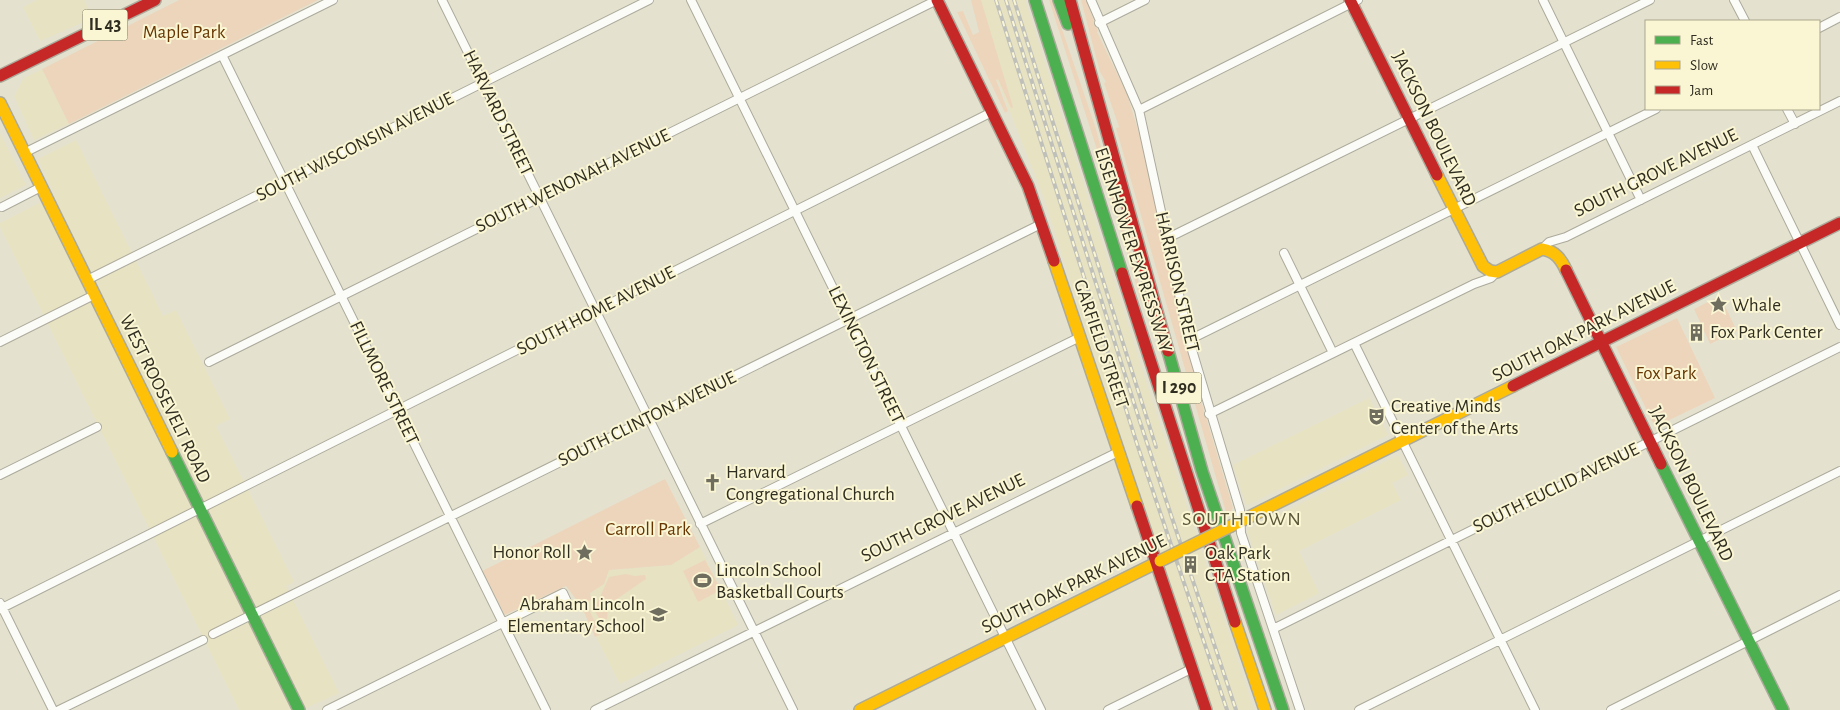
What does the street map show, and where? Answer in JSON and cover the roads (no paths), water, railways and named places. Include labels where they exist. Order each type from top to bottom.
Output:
[{"type":"main road","name":"IL 43","points":[[0,76],[155,0]]},
{"type":"main road","name":"GARFIELD STREET","points":[[937,0],[1028,186],[1118,452],[1158,562],[1191,669],[1206,710]]},
{"type":"main road","name":"EISENHOWER EXPRESSWAY","points":[[1035,0],[1211,552],[1265,710]]},
{"type":"main road","points":[[1059,0],[1087,63]]},
{"type":"main road","name":"EISENHOWER EXPRESSWAY","points":[[1070,0],[1202,471],[1283,710]]},
{"type":"main road","name":"JACKSON BOULEVARD","points":[[1353,1],[1483,266],[1494,271]]},
{"type":"main road","name":"WEST ROOSEVELT ROAD","points":[[0,103],[299,710]]},
{"type":"main road","name":"SOUTH OAK PARK AVENUE","points":[[860,710],[1840,223]]},
{"type":"main road","name":"JACKSON BOULEVARD","points":[[1546,249],[1561,260],[1783,710]]},
{"type":"main road","name":"SOUTH GROVE AVENUE","points":[[1494,271],[1546,249]]},
{"type":"street","points":[[24,153],[333,0]]},
{"type":"street","name":"HARVARD STREET","points":[[442,0],[793,710]]},
{"type":"street","name":"SOUTH WISCONSIN AVENUE","points":[[87,280],[649,0]]},
{"type":"street","name":"LEXINGTON STREET","points":[[691,0],[1042,710]]},
{"type":"street","name":"SOUTH WENONAH AVENUE","points":[[209,362],[937,0]]},
{"type":"street","name":"HARRISON STREET","points":[[1090,0],[1138,110],[1168,238],[1189,340],[1209,414],[1240,510],[1236,524],[1241,533],[1300,710]]},
{"type":"street","points":[[1100,23],[1146,0]]},
{"type":"street","points":[[1543,0],[1641,200]]},
{"type":"street","points":[[1168,238],[1650,0]]},
{"type":"street","points":[[1734,0],[1744,20]]},
{"type":"street","points":[[1138,110],[1353,1]]},
{"type":"street","points":[[1820,27],[1840,17]]},
{"type":"street","name":"FILLMORE STREET","points":[[222,56],[546,710]]},
{"type":"street","name":"SOUTH GROVE AVENUE","points":[[1546,249],[1549,242],[1566,237],[1840,101]]},
{"type":"street","points":[[1189,340],[1654,110]]},
{"type":"street","points":[[1788,110],[1795,124]]},
{"type":"street","name":"SOUTH HOME AVENUE","points":[[1,607],[200,510],[992,112]]},
{"type":"street","points":[[1752,145],[1840,324]]},
{"type":"street","points":[[2,207],[41,187]]},
{"type":"street","name":"SOUTH CLINTON AVENUE","points":[[213,634],[1042,224]]},
{"type":"street","points":[[1284,253],[1333,353]]},
{"type":"street","name":"SOUTH GROVE AVENUE","points":[[1209,414],[1474,284],[1491,278],[1494,271]]},
{"type":"street","points":[[0,342],[94,295]]},
{"type":"street","points":[[700,524],[900,424],[1080,338]]},
{"type":"street","points":[[1354,343],[1535,710]]},
{"type":"street","name":"SOUTH EUCLID AVENUE","points":[[1273,629],[1840,347]]},
{"type":"street","points":[[0,475],[97,426]]},
{"type":"street","name":"SOUTH GROVE AVENUE","points":[[595,710],[753,630],[1118,452]]},
{"type":"street","points":[[1359,710],[1840,471]]},
{"type":"street","points":[[326,710],[563,594],[569,606]]},
{"type":"street","points":[[1610,710],[1840,595]]},
{"type":"street","points":[[1,607],[53,710]]},
{"type":"street","points":[[59,710],[203,640]]},
{"type":"street","points":[[1108,710],[1191,669]]},
{"type":"railway","points":[[996,0],[1137,444],[1227,710]]},
{"type":"railway","points":[[1006,0],[1140,422],[1236,710]]},
{"type":"railway","points":[[1014,0],[1156,447]]},
{"type":"place","name":"Whale","points":[[1718,305]]},
{"type":"place","name":"Fox Park Center","points":[[1696,332]]},
{"type":"place","name":"Creative Minds Center of the Arts","points":[[1377,417]]},
{"type":"place","name":"Harvard Congregational Church","points":[[712,483]]},
{"type":"place","name":"Honor Roll","points":[[585,552]]},
{"type":"place","name":"Oak Park CTA Station","points":[[1191,564]]},
{"type":"place","name":"Lincoln School Basketball Courts","points":[[702,581]]},
{"type":"place","name":"Abraham Lincoln Elementary School","points":[[659,615]]},
{"type":"district","name":"SOUTHTOWN","points":[[1242,519]]},
{"type":"park label","name":"Maple Park","points":[[184,32]]},
{"type":"park label","name":"Fox Park","points":[[1666,373]]},
{"type":"park label","name":"Carroll Park","points":[[648,529]]}]
